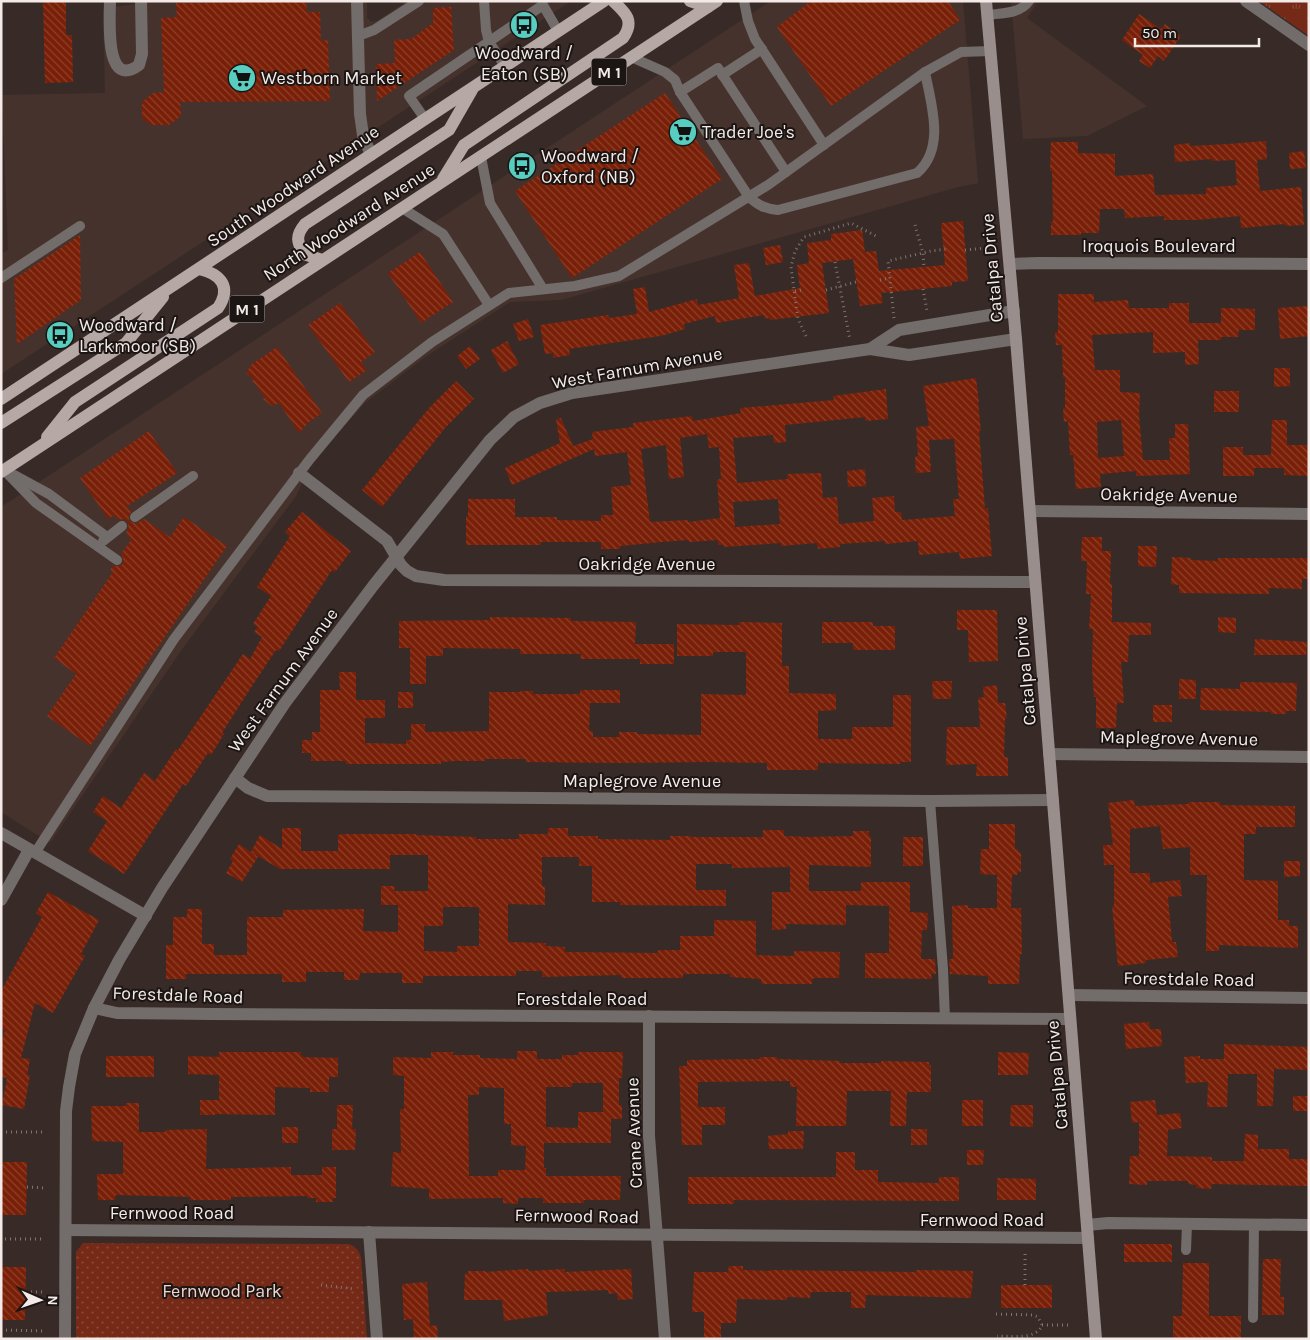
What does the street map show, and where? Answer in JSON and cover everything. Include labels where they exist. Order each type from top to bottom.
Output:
[{"type":"main road","name":"South Woodward Avenue","points":[[1,399],[604,1]]},
{"type":"main road","points":[[440,184],[464,145],[623,38],[628,30],[627,16],[613,1]]},
{"type":"main road","points":[[690,1],[712,4]]},
{"type":"main road","name":"North Woodward Avenue","points":[[2,470],[712,4]]},
{"type":"main road","points":[[322,260],[304,254],[300,247],[298,232],[305,224],[449,130],[473,88]]},
{"type":"main road","points":[[39,447],[75,402],[218,308],[224,299],[226,291],[223,283],[209,271],[199,269]]},
{"type":"main road","points":[[1,423],[126,343],[171,287]]},
{"type":"street","points":[[110,1],[113,59],[119,67],[126,70],[134,70],[140,66],[142,54],[141,1]]},
{"type":"street","points":[[357,1],[360,114],[363,135],[371,155]]},
{"type":"street","name":"Catalpa Drive","points":[[986,1],[1014,311],[1096,1339]]},
{"type":"street","points":[[1246,1],[1309,45]]},
{"type":"street","name":"Iroquois Boulevard","points":[[1010,264],[1038,262],[1309,264]]},
{"type":"street","name":"West Farnum Avenue","points":[[870,349],[899,330],[1014,311]]},
{"type":"street","name":"West Farnum Avenue","points":[[65,1339],[66,1121],[69,1087],[75,1054],[94,1008],[119,960],[162,888],[285,703],[373,586],[490,440],[514,417],[540,403],[572,393],[870,349],[909,355],[1016,339]]},
{"type":"street","name":"Oakridge Avenue","points":[[300,473],[387,541],[407,571],[416,576],[444,580],[1035,582]]},
{"type":"street","name":"Oakridge Avenue","points":[[1030,511],[1309,514]]},
{"type":"street","name":"Maplegrove Avenue","points":[[1049,754],[1309,757]]},
{"type":"street","name":"Maplegrove Avenue","points":[[235,778],[248,788],[267,796],[930,801],[1053,800]]},
{"type":"street","points":[[1,833],[146,916]]},
{"type":"street","points":[[1,900],[32,852]]},
{"type":"street","name":"Forestdale Road","points":[[1069,995],[1309,998]]},
{"type":"street","name":"Forestdale Road","points":[[94,1008],[117,1013],[1070,1019]]},
{"type":"street","name":"Crane Avenue","points":[[649,1016],[649,1130],[665,1339]]},
{"type":"street","points":[[1087,1225],[1108,1222],[1309,1225]]},
{"type":"street","name":"Fernwood Road","points":[[66,1230],[1088,1238]]},
{"type":"street","points":[[369,1232],[377,1339]]},
{"type":"lane","points":[[358,36],[374,30],[419,1]]},
{"type":"lane","points":[[484,1],[486,30],[489,42],[505,66]]},
{"type":"lane","points":[[744,1],[751,30],[762,50],[824,145]]},
{"type":"lane","points":[[987,15],[1009,13],[1025,7],[1029,1]]},
{"type":"lane","points":[[425,119],[409,96],[545,3],[558,31]]},
{"type":"lane","points":[[722,75],[762,50]]},
{"type":"lane","points":[[32,852],[174,640],[300,473],[363,395],[432,342],[509,293],[575,286],[619,276],[749,197],[925,72],[961,52],[991,50]]},
{"type":"lane","points":[[631,57],[665,72],[675,80],[680,92],[749,197],[759,206],[778,210],[917,173],[925,166],[934,140],[934,121],[925,72]]},
{"type":"lane","points":[[680,92],[718,68],[786,172]]},
{"type":"lane","points":[[481,157],[490,203],[543,289]]},
{"type":"lane","points":[[402,208],[443,234],[489,305]]},
{"type":"lane","points":[[1,278],[80,226]]},
{"type":"lane","points":[[2,470],[49,494],[107,537]]},
{"type":"lane","points":[[2,470],[36,503],[117,560]]},
{"type":"lane","points":[[135,518],[193,476]]},
{"type":"lane","points":[[98,546],[122,526]]},
{"type":"lane","points":[[930,801],[945,1019]]},
{"type":"lane","points":[[1186,1250],[1187,1224]]},
{"type":"lane","points":[[1253,1318],[1254,1224]]},
{"type":"path","points":[[806,336],[798,319],[792,267],[795,251],[804,237],[830,232],[851,223],[876,236]]},
{"type":"path","points":[[914,224],[923,253],[924,267]]},
{"type":"path","points":[[966,250],[985,248]]},
{"type":"path","points":[[894,319],[888,261],[947,249]]},
{"type":"path","points":[[835,262],[851,352]]},
{"type":"path","points":[[880,280],[890,278]]},
{"type":"path","points":[[826,290],[856,282]]},
{"type":"path","points":[[923,289],[927,311]]},
{"type":"path","points":[[794,291],[801,290]]},
{"type":"path","points":[[1,1132],[46,1132]]},
{"type":"path","points":[[26,1187],[45,1188]]},
{"type":"path","points":[[5,1239],[45,1239]]},
{"type":"path","points":[[1025,1247],[1025,1285]]},
{"type":"path","points":[[321,1285],[354,1289]]},
{"type":"path","points":[[26,1292],[45,1292]]},
{"type":"path","points":[[1024,1308],[1024,1314]]},
{"type":"path","points":[[996,1314],[1033,1314],[1038,1317],[1042,1325],[1041,1330],[1027,1337],[997,1336]]},
{"type":"path","points":[[1042,1325],[1072,1325]]},
{"type":"path","points":[[1,1330],[45,1331]]},
{"type":"shaded area","points":[[367,1],[367,18],[371,22],[377,21],[407,1],[571,1],[1,374],[1,254],[8,250],[2,95],[105,93],[103,9],[148,2]]},
{"type":"shaded area","points":[[771,1],[963,1],[978,183],[958,187],[561,300],[510,302],[425,357],[365,403],[313,461],[296,496],[180,652],[50,843],[1,812],[1,507]]},
{"type":"shaded area","points":[[1011,1],[1038,1],[1027,18],[1147,106],[1087,136],[1023,139]]},
{"type":"green space","points":[[1259,1],[1309,1],[1309,36]]},
{"type":"green space","name":"Fernwood Park","points":[[83,1243],[349,1244],[357,1249],[361,1258],[367,1339],[76,1339],[76,1252]]},
{"type":"building","points":[[43,1],[66,1],[66,35],[72,35],[73,82],[45,83]]},
{"type":"building","points":[[306,1],[307,12],[320,12],[321,41],[328,40],[330,101],[180,102],[181,116],[169,125],[151,125],[142,118],[142,102],[153,93],[164,92],[161,18],[177,17],[176,3]]},
{"type":"building","points":[[811,1],[948,1],[960,20],[831,106],[777,27]]},
{"type":"building","points":[[451,7],[454,50],[377,101],[376,64],[395,63],[394,40],[411,39],[433,23],[433,8]]},
{"type":"building","points":[[1139,14],[1161,29],[1165,24],[1181,36],[1164,61],[1158,56],[1150,68],[1139,61],[1143,55],[1122,40]]},
{"type":"building","points":[[665,93],[722,179],[572,278],[515,191]]},
{"type":"building","points":[[1266,141],[1267,159],[1257,160],[1260,191],[1301,187],[1304,225],[1285,226],[1285,224],[1241,228],[1240,216],[1196,220],[1164,220],[1164,216],[1125,218],[1124,209],[1100,209],[1099,233],[1051,235],[1051,222],[1053,222],[1052,171],[1050,171],[1051,142],[1078,142],[1078,153],[1115,154],[1115,176],[1153,174],[1155,195],[1206,194],[1206,188],[1237,185],[1235,160],[1212,161],[1212,159],[1175,162],[1174,145],[1190,143],[1190,146]]},
{"type":"building","points":[[1304,151],[1306,168],[1290,169],[1289,153]]},
{"type":"building","points":[[963,221],[968,281],[952,282],[952,286],[881,293],[883,303],[860,306],[853,259],[822,263],[829,313],[770,320],[770,318],[765,319],[764,315],[716,323],[715,316],[684,324],[685,329],[661,336],[569,349],[570,355],[553,358],[553,353],[545,354],[540,325],[608,315],[609,318],[637,314],[633,289],[645,287],[649,312],[697,299],[698,305],[739,298],[734,265],[749,263],[755,296],[800,288],[797,265],[809,263],[807,243],[831,240],[831,234],[862,230],[865,252],[876,251],[879,271],[945,265],[941,223]]},
{"type":"building","points":[[80,235],[81,300],[17,344],[14,279]]},
{"type":"building","points":[[780,245],[783,262],[766,265],[763,248]]},
{"type":"building","points":[[420,252],[453,302],[421,323],[388,273]]},
{"type":"building","points":[[1058,294],[1094,294],[1094,302],[1128,300],[1129,308],[1169,308],[1169,303],[1189,303],[1189,323],[1221,323],[1221,308],[1255,309],[1255,330],[1239,330],[1238,337],[1221,337],[1221,340],[1198,340],[1199,364],[1185,365],[1185,352],[1153,353],[1153,332],[1092,335],[1095,370],[1120,370],[1120,392],[1140,393],[1139,416],[1143,460],[1170,460],[1169,438],[1175,438],[1175,424],[1188,424],[1190,474],[1136,476],[1136,471],[1100,474],[1101,487],[1076,489],[1073,455],[1070,455],[1068,421],[1064,422],[1065,377],[1063,377],[1062,345],[1056,345],[1055,332],[1058,332]],"holes":[[[1121,420],[1124,456],[1098,458],[1097,422]]]},
{"type":"building","points":[[340,303],[375,352],[361,362],[367,370],[349,382],[308,325]]},
{"type":"building","points":[[1309,306],[1309,336],[1280,339],[1278,308]]},
{"type":"building","points":[[528,319],[534,337],[519,341],[513,324]]},
{"type":"building","points":[[507,341],[519,364],[503,373],[491,350]]},
{"type":"building","points":[[470,346],[480,359],[466,369],[457,356]]},
{"type":"building","points":[[277,347],[322,413],[309,422],[299,433],[279,403],[272,406],[263,399],[265,396],[252,381],[254,379],[246,373],[252,364]]},
{"type":"building","points":[[1274,368],[1290,368],[1290,386],[1274,387]]},
{"type":"building","points":[[976,378],[985,509],[988,508],[992,556],[960,559],[959,552],[919,555],[918,541],[885,544],[885,541],[840,544],[840,547],[818,549],[817,543],[781,546],[781,543],[724,547],[724,545],[718,545],[718,540],[662,542],[620,546],[620,549],[601,549],[601,542],[541,542],[541,545],[466,545],[468,499],[515,499],[515,517],[557,517],[557,520],[601,521],[601,515],[613,515],[611,487],[631,485],[627,452],[595,456],[594,449],[512,485],[505,468],[560,443],[556,419],[561,418],[573,446],[593,439],[592,432],[633,427],[633,423],[692,416],[693,421],[741,413],[740,408],[834,400],[833,396],[886,389],[888,419],[865,421],[865,417],[785,425],[786,442],[774,443],[773,435],[733,438],[737,483],[788,479],[787,474],[821,473],[823,498],[837,497],[839,524],[874,521],[872,498],[894,496],[895,512],[901,512],[902,520],[955,516],[953,499],[959,499],[954,439],[929,440],[931,472],[916,473],[915,457],[918,456],[916,427],[929,426],[923,386]],"holes":[[[707,434],[709,448],[719,447],[721,479],[717,480],[720,518],[688,522],[688,520],[650,522],[641,449],[666,445],[669,479],[684,477],[680,438]],[[778,499],[780,524],[735,527],[733,502]]]},
{"type":"building","points":[[456,381],[474,399],[445,428],[382,507],[362,490],[430,407]]},
{"type":"building","points":[[1214,391],[1239,391],[1239,412],[1214,412]]},
{"type":"building","points":[[1272,420],[1287,420],[1287,445],[1309,445],[1309,476],[1284,475],[1284,468],[1254,468],[1254,476],[1223,476],[1223,447],[1243,447],[1243,455],[1271,455]]},
{"type":"building","points":[[149,431],[177,473],[126,507],[132,511],[129,515],[129,521],[136,524],[144,519],[170,537],[184,517],[227,546],[90,746],[47,716],[76,674],[54,658],[113,572],[110,570],[113,566],[123,564],[121,554],[131,540],[126,532],[129,528],[127,521],[124,519],[118,520],[114,515],[108,519],[80,478]]},
{"type":"building","points":[[865,469],[866,486],[848,487],[847,471]]},
{"type":"building","points":[[302,512],[351,551],[335,572],[332,570],[279,651],[276,650],[250,689],[222,733],[224,734],[211,755],[208,753],[186,786],[183,784],[124,874],[88,851],[107,821],[93,812],[103,796],[121,808],[144,773],[155,781],[243,654],[250,659],[262,637],[254,632],[258,627],[253,624],[271,596],[257,587],[290,536],[285,532]]},
{"type":"building","points":[[1082,537],[1102,537],[1102,551],[1111,551],[1112,622],[1151,623],[1151,635],[1129,635],[1128,662],[1121,662],[1124,703],[1117,703],[1116,728],[1096,728],[1096,697],[1094,697],[1092,668],[1093,629],[1089,629],[1091,594],[1086,594],[1087,561],[1081,561]]},
{"type":"building","points":[[1138,546],[1157,546],[1156,567],[1138,566]]},
{"type":"building","points":[[1172,557],[1218,561],[1218,558],[1309,558],[1309,579],[1302,579],[1302,589],[1269,588],[1269,594],[1179,593],[1179,585],[1171,584]]},
{"type":"building","points":[[957,610],[997,610],[998,661],[969,662],[968,630],[957,630]]},
{"type":"building","points":[[490,617],[571,618],[571,621],[636,622],[635,644],[674,644],[674,664],[640,664],[640,659],[580,659],[581,654],[520,654],[520,649],[443,648],[443,656],[426,656],[426,684],[410,684],[410,648],[399,648],[399,621],[490,620]]},
{"type":"building","points":[[1218,617],[1236,618],[1236,633],[1218,632]]},
{"type":"building","points":[[739,622],[782,623],[782,666],[789,666],[789,693],[836,694],[836,710],[818,711],[818,739],[852,739],[852,727],[893,727],[893,695],[911,695],[911,762],[900,762],[901,764],[818,763],[818,770],[767,770],[767,763],[526,762],[526,759],[485,759],[485,761],[441,762],[441,764],[346,764],[346,761],[311,761],[311,753],[302,753],[302,740],[312,740],[312,732],[320,732],[320,690],[340,690],[339,672],[356,672],[356,700],[385,700],[385,718],[365,718],[365,743],[406,744],[406,740],[411,740],[411,724],[425,724],[425,732],[489,731],[489,692],[520,691],[533,691],[533,694],[580,694],[580,690],[620,690],[620,703],[590,703],[589,731],[593,731],[593,737],[619,737],[619,732],[701,735],[701,694],[746,695],[746,652],[713,652],[713,656],[677,656],[677,624],[739,625]]},
{"type":"building","points":[[822,622],[873,622],[873,626],[895,626],[895,650],[853,650],[853,643],[822,643]]},
{"type":"building","points":[[1255,639],[1307,642],[1306,655],[1254,655]]},
{"type":"building","points":[[1179,679],[1196,680],[1196,699],[1179,699]]},
{"type":"building","points":[[932,681],[952,681],[951,699],[933,699]]},
{"type":"building","points":[[1240,682],[1297,683],[1296,711],[1286,711],[1286,714],[1271,714],[1271,712],[1200,710],[1201,688],[1240,689]]},
{"type":"building","points":[[997,685],[998,703],[1005,703],[1007,718],[1005,718],[1004,757],[1008,757],[1008,776],[976,776],[977,764],[946,765],[947,727],[980,727],[978,698],[984,697],[983,687]]},
{"type":"building","points":[[398,692],[413,692],[413,708],[398,708]]},
{"type":"building","points":[[1153,705],[1172,705],[1172,722],[1153,722]]},
{"type":"building","points":[[1134,800],[1135,806],[1188,804],[1188,802],[1220,802],[1220,805],[1295,806],[1295,827],[1256,827],[1256,834],[1244,834],[1244,880],[1278,881],[1278,920],[1289,920],[1289,926],[1298,926],[1298,948],[1219,945],[1219,951],[1206,951],[1207,875],[1190,875],[1190,847],[1163,849],[1160,826],[1130,829],[1130,873],[1150,873],[1150,883],[1180,880],[1182,896],[1168,897],[1172,942],[1176,942],[1178,957],[1146,960],[1146,963],[1118,966],[1112,907],[1114,907],[1114,865],[1104,865],[1103,845],[1113,845],[1108,803]]},
{"type":"building","points":[[989,824],[1015,824],[1015,849],[1021,852],[1021,872],[1018,872],[1017,875],[1012,875],[1011,908],[1021,908],[1022,954],[1020,954],[1019,984],[988,984],[988,976],[950,974],[949,959],[953,959],[952,906],[968,905],[968,908],[997,908],[997,875],[980,874],[981,849],[989,849]]},
{"type":"building","points":[[282,828],[301,828],[301,851],[338,851],[338,835],[344,834],[416,834],[476,837],[476,839],[519,839],[519,834],[548,834],[548,828],[568,828],[568,836],[598,836],[598,839],[670,840],[670,836],[763,837],[763,830],[784,830],[784,836],[809,837],[853,836],[853,831],[869,831],[869,837],[871,836],[871,867],[809,865],[809,891],[861,891],[861,882],[910,882],[910,912],[928,913],[927,930],[922,930],[921,959],[935,959],[936,974],[931,974],[932,979],[865,978],[865,953],[889,953],[889,906],[846,905],[846,925],[786,924],[786,929],[772,930],[772,892],[790,892],[790,867],[732,868],[732,864],[696,864],[696,890],[726,890],[726,906],[620,905],[620,902],[592,902],[592,866],[579,866],[579,857],[542,857],[542,886],[545,886],[545,905],[508,904],[508,942],[546,943],[546,946],[565,947],[565,952],[658,953],[658,950],[680,950],[680,936],[714,936],[714,920],[756,921],[756,955],[794,956],[794,951],[840,952],[839,978],[815,978],[812,979],[812,984],[761,984],[761,979],[730,977],[730,974],[683,974],[683,978],[621,978],[621,975],[542,977],[542,971],[516,971],[516,976],[423,976],[423,983],[402,983],[402,973],[360,973],[359,980],[344,980],[344,972],[306,972],[306,982],[282,982],[282,974],[186,974],[186,979],[166,979],[166,945],[173,945],[173,917],[187,917],[187,909],[202,909],[202,944],[214,944],[214,955],[247,955],[247,917],[283,917],[283,910],[364,909],[363,931],[398,932],[398,905],[381,905],[381,886],[395,886],[394,891],[428,891],[428,855],[390,855],[390,869],[280,869],[251,852],[260,835],[282,849]],"holes":[[[443,907],[479,907],[479,946],[457,946],[457,952],[424,951],[424,926],[443,926]]]},
{"type":"building","points":[[903,837],[923,837],[923,866],[903,866]]},
{"type":"building","points":[[239,844],[258,857],[242,882],[226,873],[233,861],[230,859]]},
{"type":"building","points":[[1284,861],[1300,861],[1300,876],[1284,877]]},
{"type":"building","points":[[48,892],[99,920],[81,954],[85,956],[53,1013],[35,1003],[21,1058],[30,1059],[27,1075],[30,1075],[24,1109],[2,1105],[7,1078],[1,1077],[1,1044],[5,1030],[1,1029],[1,991],[42,917],[36,913]]},
{"type":"building","points":[[1149,1022],[1150,1029],[1161,1029],[1162,1046],[1126,1049],[1124,1024]]},
{"type":"building","points":[[1224,1044],[1309,1047],[1309,1070],[1274,1069],[1273,1106],[1257,1106],[1257,1074],[1228,1074],[1227,1107],[1207,1107],[1208,1082],[1186,1083],[1184,1057],[1200,1056],[1200,1059],[1224,1059]]},
{"type":"building","points":[[517,1051],[537,1051],[537,1059],[562,1059],[562,1055],[578,1055],[578,1052],[623,1052],[622,1078],[619,1078],[619,1105],[622,1105],[622,1119],[611,1119],[611,1143],[544,1143],[544,1168],[546,1168],[546,1176],[621,1176],[620,1200],[584,1200],[584,1203],[543,1203],[543,1198],[518,1198],[518,1204],[503,1203],[503,1198],[429,1199],[429,1189],[391,1186],[393,1152],[401,1153],[400,1109],[404,1109],[404,1076],[393,1075],[393,1057],[431,1058],[431,1052],[453,1052],[453,1055],[480,1055],[480,1058],[517,1059]],"holes":[[[572,1083],[603,1083],[603,1112],[578,1112],[578,1128],[546,1127],[546,1087],[572,1087]],[[479,1087],[504,1088],[504,1124],[511,1124],[511,1145],[526,1146],[525,1170],[498,1170],[498,1176],[469,1176],[468,1095],[479,1095]]]},
{"type":"building","points":[[219,1052],[301,1052],[301,1056],[304,1057],[338,1058],[338,1077],[329,1077],[329,1092],[310,1092],[310,1088],[275,1087],[275,1115],[200,1115],[200,1100],[219,1100],[219,1075],[188,1074],[188,1056],[219,1057]]},
{"type":"building","points":[[998,1052],[1029,1053],[1028,1075],[998,1075]]},
{"type":"building","points":[[106,1056],[154,1056],[154,1077],[106,1077]]},
{"type":"building","points":[[760,1057],[840,1061],[839,1063],[881,1063],[881,1061],[929,1062],[929,1066],[931,1065],[931,1092],[907,1092],[906,1126],[890,1126],[891,1091],[847,1091],[846,1126],[796,1126],[797,1087],[790,1087],[790,1081],[698,1082],[698,1107],[725,1107],[725,1125],[702,1125],[702,1145],[682,1145],[679,1066],[687,1066],[687,1060],[760,1059]]},
{"type":"building","points":[[1293,1096],[1309,1096],[1309,1111],[1293,1111]]},
{"type":"building","points":[[962,1100],[983,1100],[983,1126],[962,1126]]},
{"type":"building","points":[[1155,1100],[1157,1115],[1180,1113],[1182,1128],[1168,1130],[1167,1156],[1212,1157],[1212,1161],[1244,1161],[1245,1134],[1258,1135],[1258,1149],[1289,1149],[1289,1159],[1309,1159],[1309,1186],[1212,1184],[1211,1189],[1196,1188],[1197,1185],[1188,1184],[1188,1181],[1147,1181],[1147,1185],[1129,1184],[1130,1156],[1139,1156],[1139,1122],[1132,1123],[1130,1102]]},
{"type":"building","points":[[126,1103],[139,1103],[139,1132],[207,1129],[206,1169],[291,1167],[291,1175],[322,1175],[322,1167],[336,1167],[336,1198],[333,1198],[333,1202],[316,1202],[316,1198],[307,1198],[307,1196],[231,1197],[231,1200],[190,1200],[190,1197],[117,1195],[115,1200],[98,1200],[97,1174],[123,1174],[123,1142],[92,1141],[91,1106],[126,1106]]},
{"type":"building","points":[[337,1105],[353,1105],[352,1129],[356,1129],[355,1150],[332,1150],[332,1129],[337,1129]]},
{"type":"building","points":[[1011,1105],[1033,1105],[1033,1127],[1010,1126]]},
{"type":"building","points":[[282,1127],[298,1127],[298,1143],[282,1143]]},
{"type":"building","points":[[911,1129],[927,1129],[927,1145],[911,1145]]},
{"type":"building","points":[[788,1131],[804,1131],[803,1149],[769,1149],[768,1136],[788,1134]]},
{"type":"building","points":[[967,1150],[984,1150],[983,1165],[967,1165]]},
{"type":"building","points":[[836,1152],[855,1152],[855,1170],[878,1170],[878,1182],[939,1183],[939,1177],[959,1177],[959,1201],[734,1200],[734,1204],[688,1204],[688,1177],[836,1177]]},
{"type":"building","points":[[1,1162],[27,1162],[26,1215],[1,1215]]},
{"type":"building","points":[[997,1178],[1036,1179],[1036,1200],[997,1200]]},
{"type":"building","points":[[1124,1244],[1172,1244],[1172,1262],[1124,1262]]},
{"type":"building","points":[[1263,1259],[1281,1259],[1280,1297],[1284,1297],[1284,1315],[1262,1315]]},
{"type":"building","points":[[1183,1263],[1209,1263],[1209,1316],[1241,1316],[1241,1339],[1173,1339],[1173,1316],[1182,1316]]},
{"type":"building","points":[[729,1266],[743,1266],[743,1270],[769,1271],[973,1271],[972,1292],[971,1298],[866,1295],[865,1308],[851,1308],[851,1292],[811,1292],[810,1298],[787,1297],[787,1300],[737,1299],[736,1323],[721,1323],[721,1339],[704,1339],[704,1312],[692,1312],[694,1272],[728,1272]]},
{"type":"building","points":[[1,1267],[26,1267],[25,1320],[1,1320]]},
{"type":"building","points":[[528,1269],[529,1271],[564,1269],[565,1272],[631,1269],[633,1299],[618,1300],[617,1293],[609,1294],[608,1290],[546,1292],[548,1315],[504,1321],[502,1300],[464,1300],[465,1274],[468,1271],[485,1272]]},
{"type":"building","points":[[427,1282],[430,1326],[437,1325],[438,1339],[414,1339],[413,1319],[404,1320],[402,1284]]},
{"type":"building","points":[[1001,1285],[1052,1285],[1052,1308],[1001,1308]]},
{"type":"place","name":"Woodward / Eaton (SB)","points":[[524,25]]},
{"type":"place","name":"Westborn Market","points":[[242,78]]},
{"type":"place","name":"Trader Joe's","points":[[683,132]]},
{"type":"place","name":"Woodward / Oxford (NB)","points":[[522,166]]},
{"type":"place","name":"Woodward / Larkmoor (SB)","points":[[60,335]]}]
